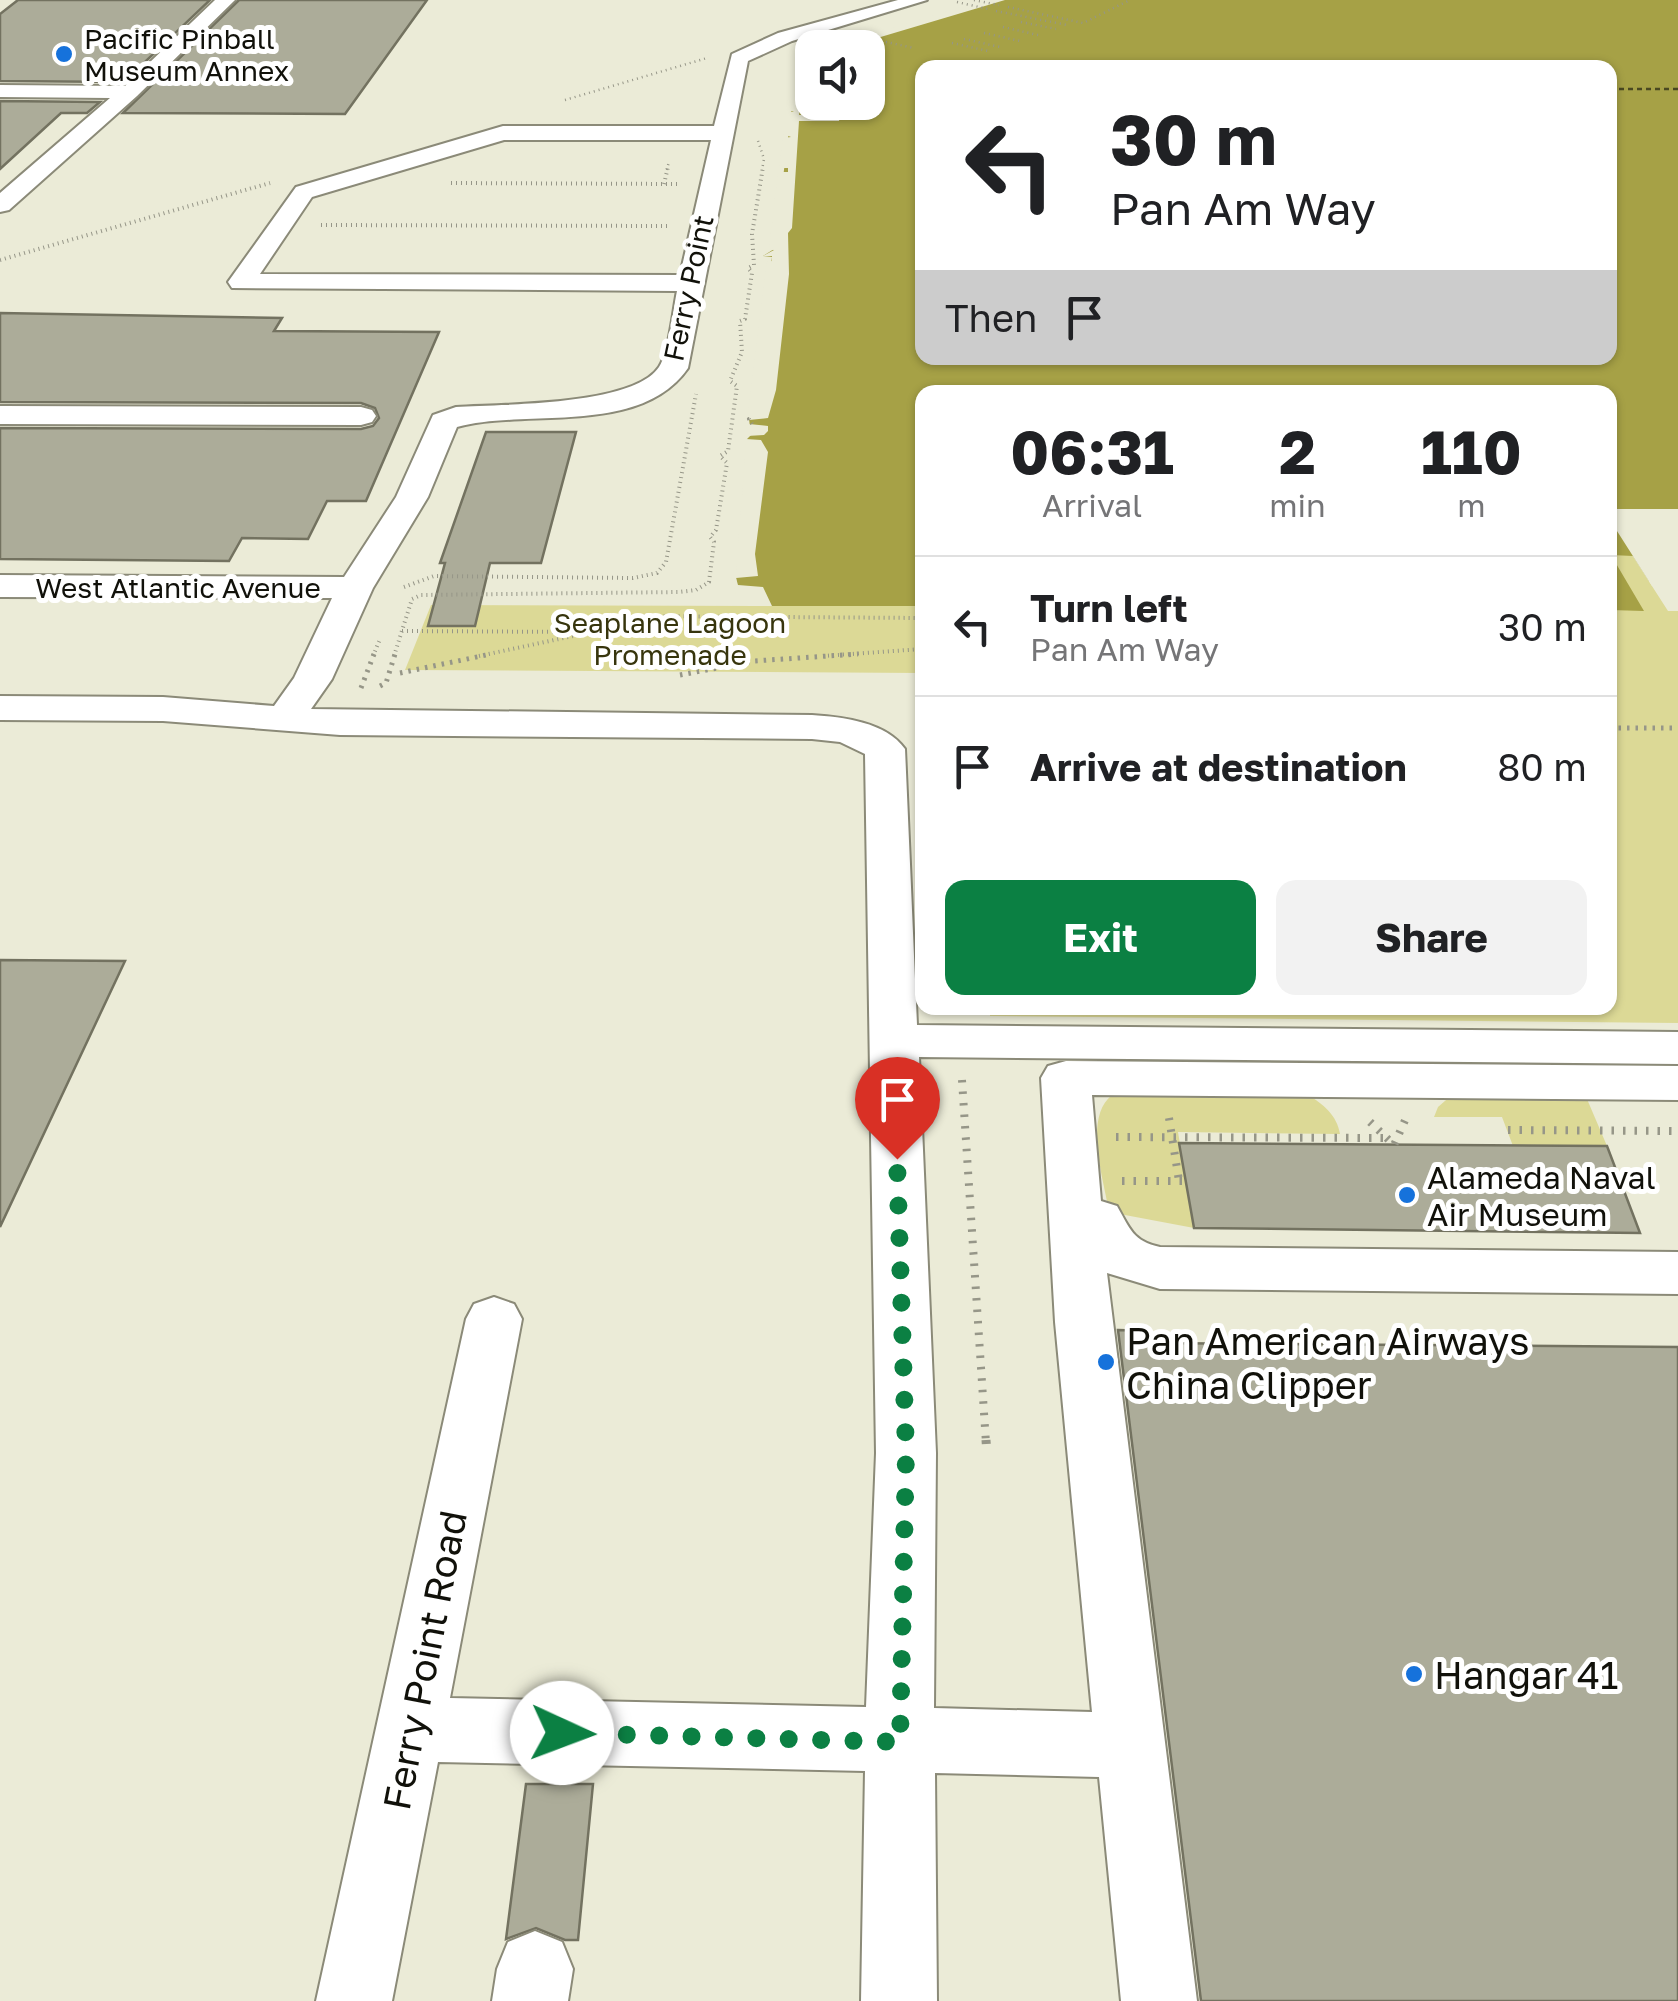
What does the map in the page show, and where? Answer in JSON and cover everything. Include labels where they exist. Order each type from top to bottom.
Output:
[{"type":"street","points":[[0,205],[130,92],[226,0]]},
{"type":"street","name":"Ferry Point","points":[[284,720],[312,679],[355,588],[412,496],[444,420],[586,406],[668,377],[674,368],[720,133],[736,66],[744,54],[785,37],[918,0]]},
{"type":"street","points":[[0,91],[130,92]]},
{"type":"street","points":[[690,283],[241,282],[304,192],[503,133],[720,133]]},
{"type":"street","points":[[0,415],[361,416]]},
{"type":"street","name":"West Atlantic Avenue","points":[[0,586],[355,588]]},
{"type":"street","points":[[0,708],[163,709],[284,720],[844,728],[870,737],[885,749],[906,1453],[899,2001]]},
{"type":"street","points":[[0,730],[219,728],[284,720]]},
{"type":"street","points":[[894,1041],[1678,1048]]},
{"type":"street","points":[[1159,2001],[1083,1322],[1066,1078],[1678,1083]]},
{"type":"street","points":[[1073,1179],[1098,1220],[1102,1237],[1118,1257],[1160,1268],[1678,1273]]},
{"type":"street","name":"Ferry Point Road","points":[[354,2001],[494,1319]]},
{"type":"street","points":[[412,1729],[1131,1744]]},
{"type":"path","points":[[974,0],[1067,26]]},
{"type":"path","points":[[1008,7],[1083,23],[1130,0]]},
{"type":"path","points":[[957,2],[988,9]]},
{"type":"path","points":[[1021,22],[1056,29]]},
{"type":"path","points":[[1003,28],[1038,35]]},
{"type":"path","points":[[984,33],[1020,41]]},
{"type":"path","points":[[964,39],[1000,47]]},
{"type":"path","points":[[885,41],[914,48]]},
{"type":"path","points":[[952,43],[988,51]]},
{"type":"path","points":[[356,698],[386,683],[412,599],[421,595],[679,592],[696,590],[709,582],[714,542],[710,537],[716,530],[726,463],[720,456],[728,451],[736,386],[730,380],[737,374],[744,329],[740,322],[745,320],[752,273],[748,268],[754,265],[752,234],[764,159],[760,141],[750,141]]},
{"type":"path","points":[[450,183],[690,184]]},
{"type":"path","points":[[281,225],[680,226]]},
{"type":"path","points":[[400,673],[592,632],[635,616],[915,618]]},
{"type":"path","points":[[402,631],[592,632]]},
{"type":"path","points":[[680,675],[754,662],[915,650]]},
{"type":"path","points":[[1617,728],[1678,728]]},
{"type":"path","points":[[959,1041],[987,1453]]},
{"type":"path","points":[[1073,1179],[1182,1181],[1163,1079]]},
{"type":"path","points":[[1508,1130],[1678,1130]]},
{"type":"path","points":[[1073,1179],[1172,1138],[1387,1138]]},
{"type":"green space","points":[[1617,544],[1625,544],[1668,611],[1678,611],[1678,1023],[990,1016],[1617,1015]]},
{"type":"green space","name":"Seaplane Lagoon Promenade","points":[[915,581],[915,673],[405,670],[431,605],[772,606]]},
{"type":"green space","points":[[1584,1092],[1607,1146],[1513,1146],[1502,1117],[1434,1117],[1438,1107],[1453,1094]]},
{"type":"green space","points":[[1112,1095],[1308,1095],[1328,1111],[1340,1134],[1178,1132],[1194,1228],[1109,1212],[1097,1133],[1103,1105]]},
{"type":"shaded area","points":[[997,0],[1678,0],[1678,581],[1649,581],[1633,556],[1617,555],[1617,385],[915,385],[915,606],[755,606],[737,585],[736,577],[740,577],[750,440],[746,440],[751,435],[749,419],[753,418],[772,257],[763,256],[774,249],[795,83],[795,120],[885,120],[885,32]]},
{"type":"shaded area","points":[[1617,565],[1644,611],[1617,610]]},
{"type":"pier","points":[[984,0],[1005,0],[885,36],[885,30]]},
{"type":"pier","points":[[793,57],[795,120],[839,120],[799,121],[792,228],[788,233],[789,274],[776,390],[768,418],[749,420],[749,424],[768,426],[768,431],[746,439],[761,440],[768,452],[755,554],[758,576],[736,578],[738,585],[763,587],[772,606],[748,606],[736,594],[731,577],[736,572],[746,445],[741,439],[747,431],[744,418],[748,414],[767,262],[772,261],[772,256],[763,256],[774,250],[762,249],[769,249],[778,172],[788,172],[788,168],[779,168],[783,138],[791,137],[783,134],[786,112],[794,112],[786,109]]},
{"type":"pier","points":[[1617,509],[1678,509],[1678,586],[1652,586],[1617,531]]},
{"type":"building","points":[[18,0],[210,0],[124,82],[0,81],[0,14]]},
{"type":"building","points":[[239,0],[427,0],[345,114],[123,113]]},
{"type":"building","points":[[0,101],[100,102],[87,113],[61,113],[0,169]]},
{"type":"building","points":[[0,313],[282,318],[274,331],[439,332],[366,501],[327,501],[308,539],[242,538],[229,561],[0,559],[0,428],[361,429],[373,426],[379,418],[375,408],[361,403],[0,402]]},
{"type":"building","points":[[486,432],[576,432],[541,563],[490,563],[475,626],[428,626],[445,563],[440,563]]},
{"type":"building","points":[[0,960],[125,961],[0,1227]]},
{"type":"building","name":"Alameda Naval Air Museum","points":[[1179,1143],[1607,1146],[1640,1233],[1194,1228]]},
{"type":"building","name":"Hangar 41","points":[[1118,1330],[1150,1331],[1151,1343],[1678,1347],[1678,2001],[1201,2001]]},
{"type":"building","points":[[526,1784],[593,1784],[578,1940],[565,1940],[536,1928],[506,1939]]},
{"type":"ferry route","points":[[1617,89],[1678,89]]},
{"type":"place","name":"Pacific Pinball Museum Annex","points":[[64,54]]},
{"type":"place","name":"Alameda Naval Air Museum","points":[[1407,1195]]},
{"type":"place","name":"Pan American Airways China Clipper","points":[[1106,1362]]},
{"type":"place","name":"Hangar 41","points":[[1414,1674]]},
{"type":"route","points":[[562,1733],[900,1742],[906,1453],[897,1159]]}]
